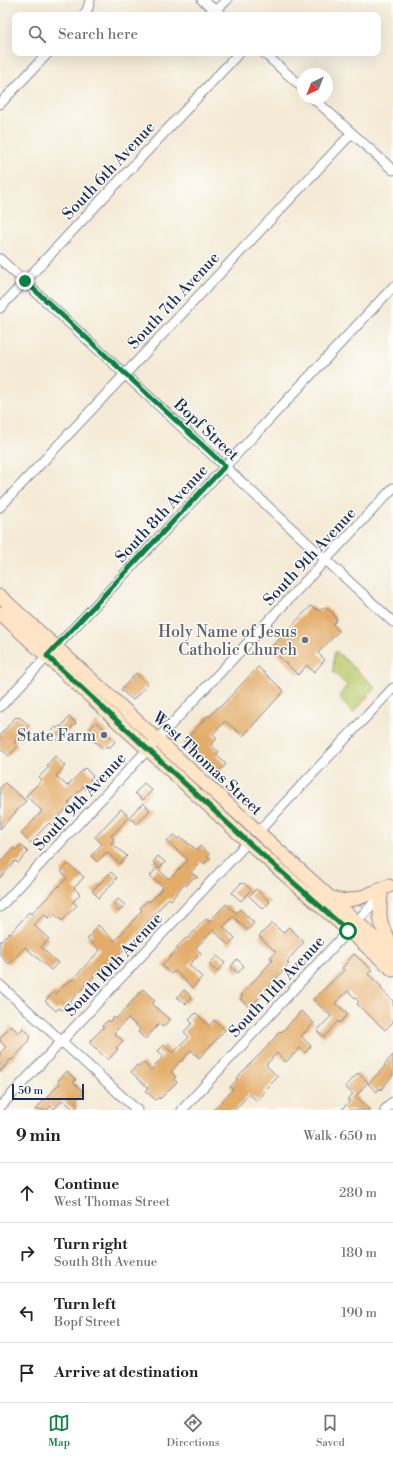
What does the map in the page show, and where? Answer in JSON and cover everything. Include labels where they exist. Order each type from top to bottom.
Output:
[{"type":"main road","name":"West Thomas Street","points":[[0,596],[52,652],[147,749],[248,842],[393,970]]},
{"type":"main road","name":"West Thomas Street","points":[[0,613],[52,652],[157,739],[393,955]]},
{"type":"main road","points":[[331,897],[340,901],[350,900],[388,888]]},
{"type":"main road","points":[[388,888],[379,914],[380,923],[393,947]]},
{"type":"street","points":[[86,12],[90,0]]},
{"type":"street","points":[[202,0],[219,12],[227,0]]},
{"type":"street","points":[[0,104],[45,56]]},
{"type":"street","name":"South 6th Avenue","points":[[0,308],[236,56]]},
{"type":"street","points":[[267,56],[297,83]]},
{"type":"street","points":[[321,104],[393,170]]},
{"type":"street","name":"South 7th Avenue","points":[[0,506],[352,133]]},
{"type":"street","name":"Bopf Street","points":[[0,259],[393,622]]},
{"type":"street","name":"South 8th Avenue","points":[[0,707],[393,287]]},
{"type":"street","name":"South 9th Avenue","points":[[0,907],[393,488]]},
{"type":"street","points":[[258,832],[393,688]]},
{"type":"street","name":"South 10th Avenue","points":[[0,1107],[248,842]]},
{"type":"street","name":"South 11th Avenue","points":[[182,1110],[388,888]]},
{"type":"street","points":[[0,985],[137,1110]]},
{"type":"street","points":[[385,1110],[393,1102]]},
{"type":"green space","points":[[336,651],[376,688],[353,713],[340,699],[342,692],[347,685],[333,672],[334,654]]},
{"type":"building","name":"Holy Name of Jesus Catholic Church","points":[[311,606],[320,611],[324,607],[332,612],[337,620],[333,624],[339,631],[318,653],[325,660],[314,672],[307,665],[298,675],[270,648]]},
{"type":"building","points":[[258,667],[284,691],[243,736],[225,721],[213,734],[217,738],[211,745],[219,752],[216,755],[226,764],[218,773],[184,742],[207,716],[209,717],[220,705],[221,706]]},
{"type":"building","points":[[136,673],[148,684],[133,700],[121,690]]},
{"type":"building","points":[[16,717],[19,717],[29,725],[14,742],[18,746],[9,756],[0,748],[0,735]]},
{"type":"building","points":[[69,717],[76,723],[59,741],[50,733],[56,727],[61,727]]},
{"type":"building","points":[[96,722],[107,731],[106,732],[115,742],[109,748],[107,746],[104,749],[96,742],[95,743],[86,733]]},
{"type":"building","points":[[55,756],[65,766],[56,776],[67,786],[85,768],[93,776],[89,780],[92,782],[86,788],[84,786],[68,803],[70,805],[51,825],[49,823],[30,843],[21,834],[42,811],[26,796],[42,780],[39,777],[49,767],[47,765]]},
{"type":"building","points":[[5,783],[26,801],[0,829],[0,788]]},
{"type":"building","points":[[144,783],[152,790],[143,800],[135,793]]},
{"type":"building","points":[[143,803],[150,810],[137,824],[129,817]]},
{"type":"building","points":[[121,809],[129,817],[111,836],[114,839],[111,843],[127,856],[120,864],[107,852],[97,862],[91,856],[102,844],[95,837]]},
{"type":"building","points":[[174,835],[178,839],[180,837],[197,850],[200,846],[209,854],[207,856],[210,858],[204,864],[202,861],[191,872],[198,878],[193,878],[186,886],[184,884],[171,900],[169,898],[123,951],[107,967],[105,965],[62,1010],[59,1008],[56,1011],[45,1001],[54,992],[56,994],[69,980],[71,981],[100,950],[87,939],[93,934],[92,932],[98,925],[115,941],[142,910],[140,908],[148,900],[150,902],[163,887],[150,876],[157,868],[169,879],[188,860],[167,841]]},
{"type":"building","points":[[21,845],[28,852],[18,863],[15,861],[0,878],[0,862],[14,848],[16,850]]},
{"type":"building","points":[[158,856],[165,862],[160,868],[153,862]]},
{"type":"building","points":[[68,864],[84,877],[74,888],[80,894],[73,902],[77,905],[62,921],[53,913],[48,918],[44,914],[34,925],[49,939],[41,947],[58,963],[51,970],[25,947],[9,964],[0,955],[0,942],[9,933],[10,934],[29,912],[31,914],[67,878],[61,871]]},
{"type":"building","points":[[111,872],[117,878],[99,898],[92,891]]},
{"type":"building","points":[[241,883],[244,883],[251,890],[241,901],[232,893]]},
{"type":"building","points":[[256,889],[270,902],[263,909],[249,896]]},
{"type":"building","points":[[118,899],[125,905],[119,912],[113,905]]},
{"type":"building","points":[[226,904],[236,913],[240,909],[254,923],[248,930],[233,917],[223,927],[235,938],[229,945],[213,930],[196,948],[201,953],[189,965],[202,977],[193,988],[175,971],[171,974],[162,966],[186,938],[187,939],[206,919],[209,922]]},
{"type":"building","points":[[272,923],[283,933],[289,927],[304,942],[288,960],[287,962],[289,964],[250,1008],[240,999],[243,996],[241,995],[273,960],[270,958],[276,952],[259,936]]},
{"type":"building","points":[[354,954],[372,970],[368,974],[382,987],[381,989],[393,1001],[393,1022],[385,1030],[357,1004],[359,1002],[348,991],[335,1003],[348,1014],[340,1023],[338,1021],[324,1037],[317,1031],[331,1016],[313,1000],[344,970],[342,968]]},
{"type":"building","points":[[217,956],[225,963],[217,972],[209,964]]},
{"type":"building","points":[[237,959],[244,966],[238,973],[231,967]]},
{"type":"building","points":[[143,989],[155,1001],[152,1004],[170,1020],[163,1027],[159,1024],[145,1039],[138,1032],[140,1029],[128,1018],[114,1033],[123,1041],[108,1060],[89,1042],[104,1027],[102,1026],[108,1020],[109,1022],[114,1017],[116,1019]]},
{"type":"building","points":[[184,990],[192,997],[186,1004],[177,997]]},
{"type":"building","points":[[301,1011],[314,1023],[301,1036],[311,1046],[305,1053],[300,1048],[286,1062],[277,1053],[266,1065],[278,1077],[263,1092],[264,1093],[257,1101],[249,1094],[235,1110],[213,1110],[233,1089],[230,1087],[237,1080],[236,1078]]},
{"type":"building","points":[[196,1013],[209,1026],[214,1020],[225,1030],[199,1058],[191,1050],[181,1062],[180,1061],[171,1072],[176,1077],[174,1079],[177,1082],[160,1099],[159,1097],[156,1100],[145,1091],[148,1088],[131,1072],[137,1065],[139,1066],[143,1062],[151,1070],[164,1056],[158,1051],[164,1045],[173,1053],[189,1037],[184,1032],[192,1023],[189,1020]]},
{"type":"building","points":[[11,1026],[19,1033],[23,1028],[31,1036],[25,1046],[0,1072],[0,1053],[6,1047],[0,1041],[0,1038]]},
{"type":"building","points":[[393,1055],[393,1075],[381,1090],[380,1088],[377,1092],[368,1084]]},
{"type":"building","points":[[67,1071],[76,1080],[73,1082],[84,1092],[75,1102],[78,1105],[74,1110],[63,1100],[54,1109],[51,1106],[47,1110],[35,1110],[60,1083],[58,1081]]},
{"type":"building","points":[[358,1073],[368,1082],[356,1096],[370,1110],[341,1110],[350,1101],[347,1100],[353,1094],[345,1087]]},
{"type":"place","name":"Holy Name of Jesus Catholic Church","points":[[305,640]]},
{"type":"place","name":"State Farm","points":[[104,735]]},
{"type":"route","points":[[25,281],[225,466],[47,656],[248,842],[348,931]]}]
